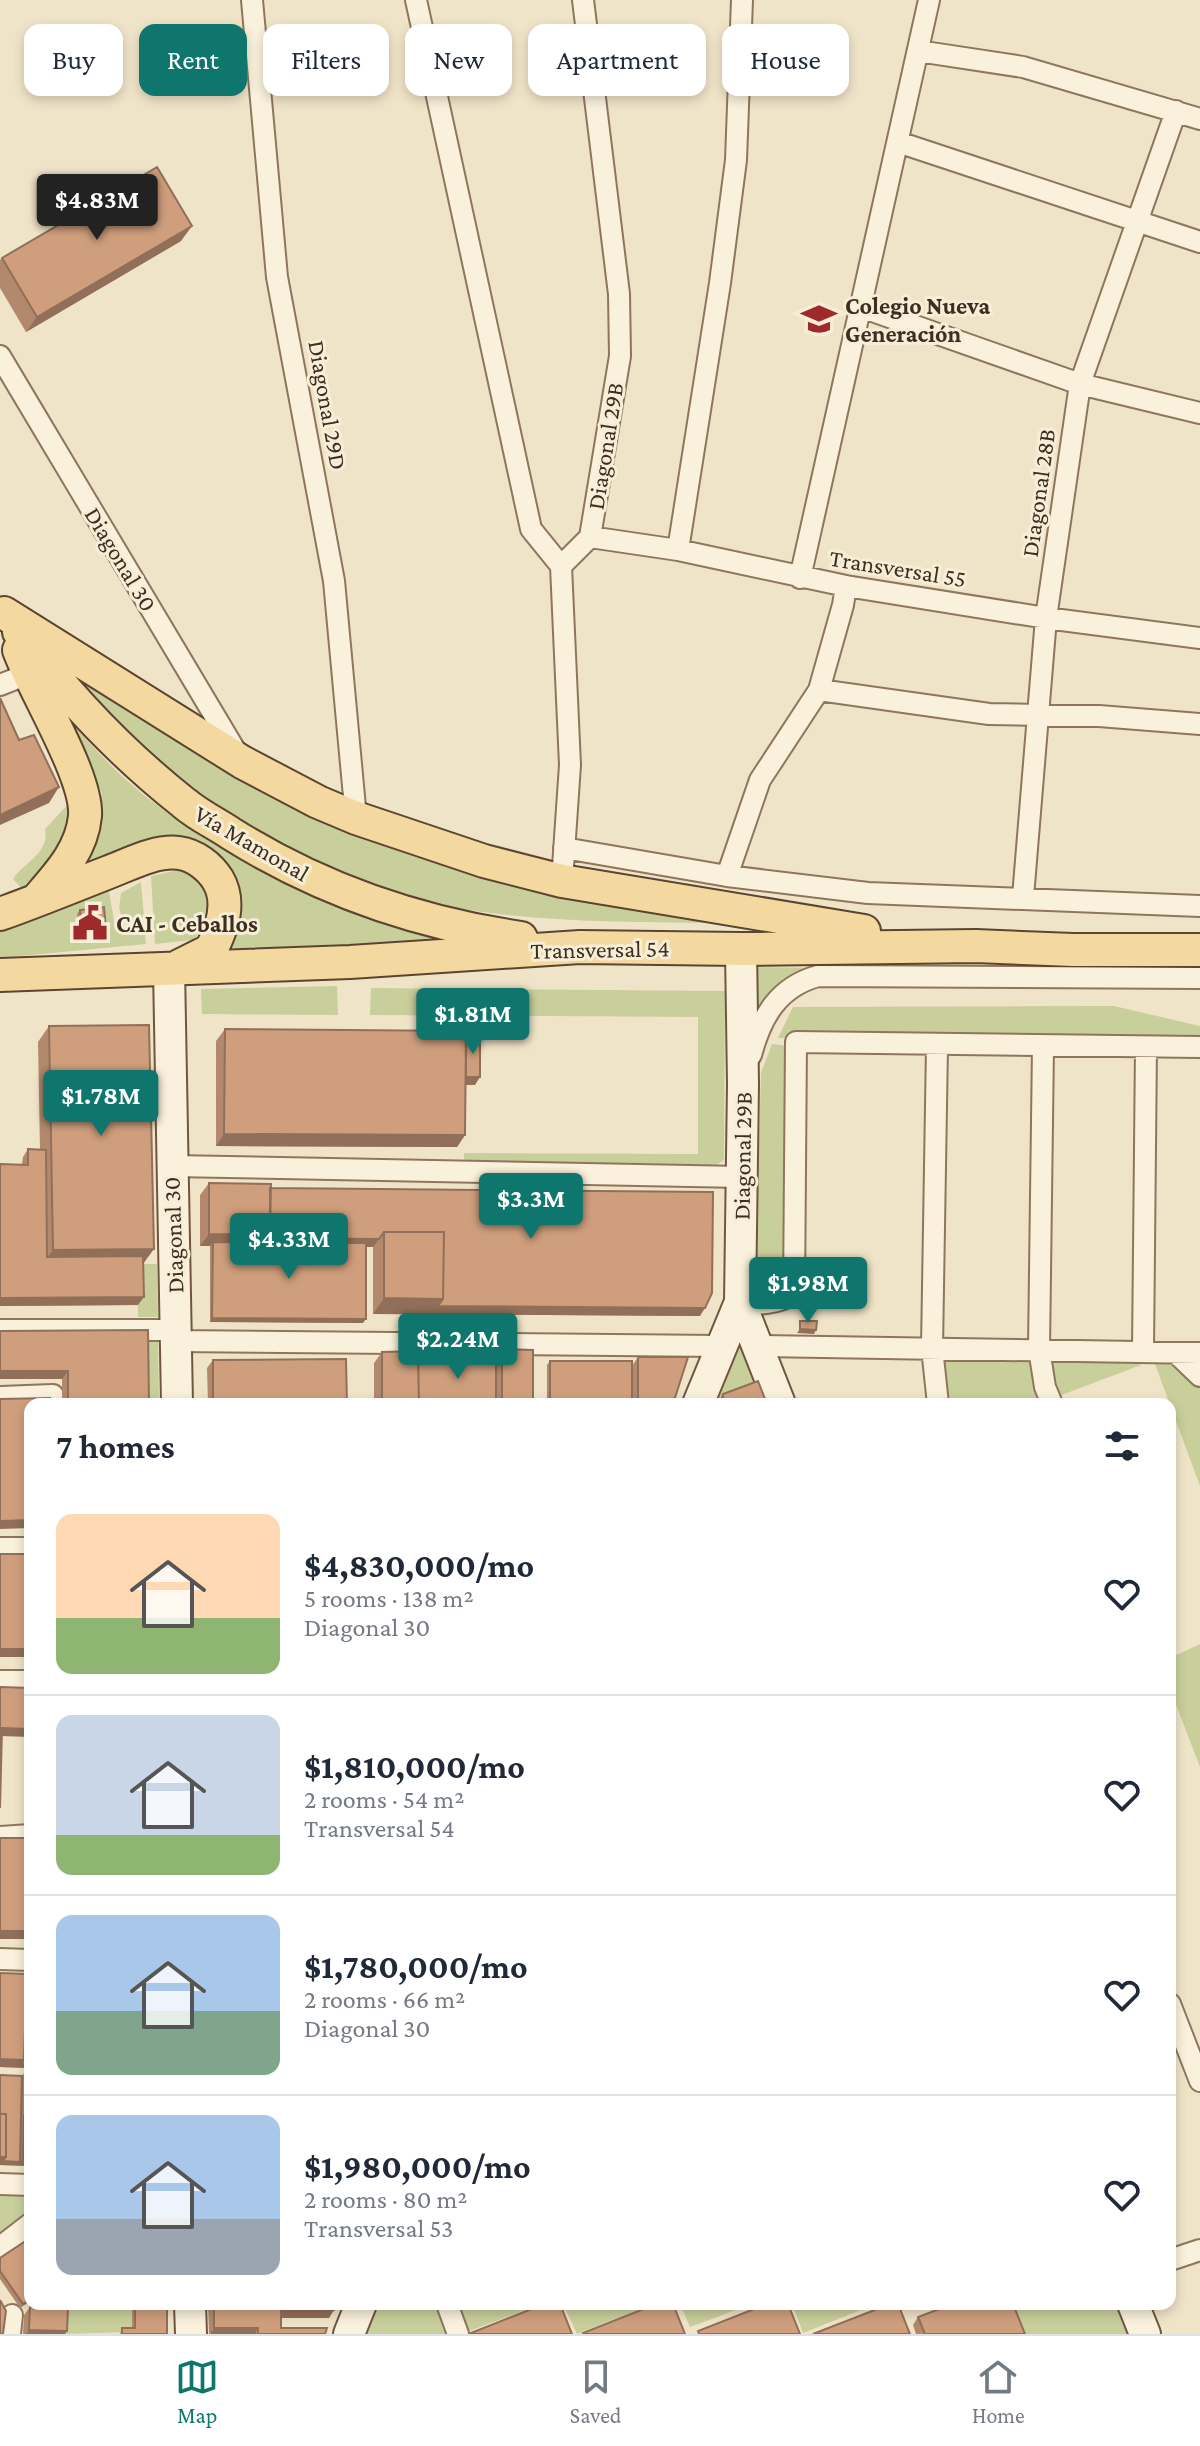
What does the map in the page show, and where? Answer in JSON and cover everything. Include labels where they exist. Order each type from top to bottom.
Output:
[{"type":"main road","points":[[2,610],[242,762],[356,818],[484,861],[562,881],[814,924],[976,946]]},
{"type":"main road","name":"Vía Mamonal","points":[[2,610],[24,675],[86,713],[185,805],[244,842],[303,874],[429,921],[580,947]]},
{"type":"main road","points":[[24,675],[74,771],[85,811],[79,840],[65,867],[35,901]]},
{"type":"main road","points":[[0,914],[147,858],[178,852],[192,856],[204,864],[219,882],[224,906],[223,922],[211,950],[169,969]]},
{"type":"main road","name":"Transversal 54","points":[[0,975],[350,962],[580,947],[741,949],[976,946],[1200,950]]},
{"type":"street","name":"Diagonal 29D","points":[[252,0],[277,277],[334,581],[356,818]]},
{"type":"street","points":[[416,0],[531,529],[561,566],[570,765],[562,881]]},
{"type":"street","name":"Diagonal 29B","points":[[561,566],[590,537],[620,356],[619,294],[583,0]]},
{"type":"street","points":[[678,550],[736,160],[742,0]]},
{"type":"street","points":[[800,578],[929,0]]},
{"type":"street","points":[[918,51],[1023,67],[1200,119]]},
{"type":"street","name":"Diagonal 28B","points":[[1023,897],[1046,618],[1080,384],[1176,111]]},
{"type":"street","points":[[898,142],[1200,242]]},
{"type":"street","points":[[861,307],[1080,384],[1200,413]]},
{"type":"street","name":"Diagonal 30","points":[[0,356],[242,762]]},
{"type":"street","name":"Transversal 55","points":[[590,537],[678,550],[846,586],[1046,618],[1200,638]]},
{"type":"street","points":[[727,876],[760,780],[819,690],[846,586]]},
{"type":"street","points":[[819,690],[989,714],[1099,716],[1200,724]]},
{"type":"street","points":[[564,848],[727,876],[868,893],[1200,906]]},
{"type":"street","name":"Diagonal 29B","points":[[741,949],[740,1302],[778,1398]]},
{"type":"street","name":"Diagonal 30","points":[[169,969],[177,1398]]},
{"type":"street","points":[[743,1084],[757,1033],[772,1006],[797,983],[818,976],[1200,978]]},
{"type":"street","points":[[700,1398],[740,1302],[779,1302],[794,1294],[796,1042],[1200,1047]]},
{"type":"street","points":[[937,1046],[932,1348],[937,1398]]},
{"type":"street","points":[[1043,1046],[1039,1349],[1050,1398]]},
{"type":"street","points":[[1143,1350],[1146,1047]]},
{"type":"street","points":[[172,1166],[742,1177]]},
{"type":"street","points":[[0,1330],[720,1346]]},
{"type":"street","points":[[757,1346],[1200,1353]]},
{"type":"street","points":[[1176,1353],[1200,1376]]},
{"type":"street","points":[[0,1397],[53,1395],[53,1398]]},
{"type":"street","points":[[0,1548],[24,1548]]},
{"type":"street","points":[[0,1681],[24,1681]]},
{"type":"street","points":[[0,1837],[24,1835]]},
{"type":"street","points":[[0,1959],[24,1960]]},
{"type":"street","points":[[1176,2019],[1200,2081]]},
{"type":"street","points":[[0,2184],[24,2185]]},
{"type":"street","points":[[0,2247],[24,2229]]},
{"type":"street","points":[[1176,2258],[1200,2250]]},
{"type":"street","points":[[190,2310],[191,2334]]},
{"type":"street","points":[[349,2334],[359,2310]]},
{"type":"street","points":[[449,2310],[458,2334]]},
{"type":"street","points":[[1135,2310],[1145,2334]]},
{"type":"green space","points":[[83,680],[235,776],[720,923],[510,915],[441,905],[368,884],[293,851],[190,787],[117,724],[95,700]]},
{"type":"green space","points":[[49,696],[132,785],[171,815],[229,851],[294,886],[328,900],[397,925],[470,945],[227,949],[235,889],[233,876],[215,853],[199,844],[88,870],[102,793]]},
{"type":"green space","points":[[71,801],[71,835],[26,893],[13,879],[40,851],[46,837],[45,829]]},
{"type":"green space","points":[[178,870],[190,875],[205,890],[208,909],[205,920],[193,940],[155,944],[151,876]]},
{"type":"green space","points":[[141,882],[144,918],[122,918],[119,908],[121,893]]},
{"type":"green space","points":[[109,891],[114,921],[123,927],[144,927],[146,944],[0,958],[0,931]]},
{"type":"green space","points":[[751,967],[828,968],[754,1030]]},
{"type":"green space","points":[[337,986],[338,1015],[202,1014],[201,989]]},
{"type":"green space","points":[[371,988],[725,991],[724,1160],[715,1166],[464,1163],[464,1153],[698,1154],[698,1017],[370,1015]]},
{"type":"green space","points":[[1114,1006],[1200,1026],[1200,1037],[778,1038],[793,1007]]},
{"type":"green space","points":[[772,1044],[789,1046],[784,1294],[755,1293],[761,1073]]},
{"type":"green space","points":[[137,1264],[157,1264],[158,1317],[138,1317]]},
{"type":"green space","points":[[143,1338],[158,1338],[159,1398],[143,1398]]},
{"type":"green space","points":[[735,1346],[743,1347],[759,1387],[729,1398],[715,1398]]},
{"type":"green space","points":[[1051,1356],[1130,1356],[1141,1365],[1059,1396],[1052,1385]]},
{"type":"green space","points":[[1152,1356],[1200,1356],[1200,1486],[1176,1421],[1176,1398],[1168,1398]]},
{"type":"green space","points":[[1030,1357],[1039,1398],[944,1398],[942,1362]]},
{"type":"green space","points":[[1200,1644],[1200,1767],[1176,1705],[1176,1655]]},
{"type":"green space","points":[[0,2195],[24,2196],[24,2221],[0,2239]]},
{"type":"green space","points":[[34,2310],[132,2310],[132,2332],[62,2334],[24,2315]]},
{"type":"green space","points":[[375,2310],[441,2310],[450,2334],[365,2334]]},
{"type":"green space","points":[[455,2310],[525,2310],[464,2333]]},
{"type":"green space","points":[[566,2310],[638,2310],[577,2334]]},
{"type":"green space","points":[[683,2310],[736,2310],[690,2327]]},
{"type":"green space","points":[[794,2310],[861,2310],[803,2333]]},
{"type":"green space","points":[[1015,2310],[1124,2310],[1134,2334],[1025,2334]]},
{"type":"building","points":[[157,167],[192,226],[37,317],[2,258]]},
{"type":"building","points":[[0,698],[19,740],[34,735],[59,787],[0,815]]},
{"type":"building","name":"CAI - Ceballos","points":[[104,907],[106,929],[82,932],[80,910]]},
{"type":"building","points":[[149,1025],[154,1249],[53,1250],[49,1026]]},
{"type":"building","points":[[225,1029],[466,1031],[465,1135],[224,1134]]},
{"type":"building","points":[[466,1034],[480,1034],[480,1077],[466,1077]]},
{"type":"building","points":[[28,1149],[46,1150],[47,1257],[143,1256],[144,1297],[0,1298],[0,1164],[28,1165]]},
{"type":"building","points":[[209,1183],[271,1184],[270,1235],[209,1234]]},
{"type":"building","points":[[270,1188],[713,1192],[712,1293],[705,1308],[438,1306],[443,1299],[444,1232],[384,1232],[379,1239],[268,1238]]},
{"type":"building","points":[[384,1232],[444,1232],[443,1299],[384,1298]]},
{"type":"building","points":[[213,1242],[366,1243],[366,1319],[212,1318]]},
{"type":"building","points":[[800,1321],[817,1321],[816,1330],[800,1329]]},
{"type":"building","points":[[148,1330],[149,1398],[68,1398],[68,1371],[0,1371],[0,1331]]},
{"type":"building","points":[[502,1349],[533,1350],[533,1398],[502,1398]]},
{"type":"building","points":[[418,1351],[419,1398],[382,1398],[382,1352]]},
{"type":"building","points":[[496,1357],[496,1398],[419,1398],[418,1359]]},
{"type":"building","points":[[638,1357],[688,1357],[675,1398],[638,1398]]},
{"type":"building","points":[[346,1359],[347,1398],[213,1398],[213,1360]]},
{"type":"building","points":[[550,1361],[632,1361],[632,1398],[550,1398]]},
{"type":"building","points":[[758,1381],[765,1398],[722,1398],[723,1394]]},
{"type":"building","points":[[0,1399],[24,1399],[24,1520],[0,1521]]},
{"type":"building","points":[[0,1554],[24,1554],[24,1649],[0,1649]]},
{"type":"building","points":[[0,1687],[24,1688],[24,1729],[2,1728],[0,1808]]},
{"type":"building","points":[[0,1838],[24,1838],[24,1931],[0,1931]]},
{"type":"building","points":[[0,1973],[24,1974],[24,2060],[0,2059]]},
{"type":"building","points":[[0,2075],[22,2076],[20,2162],[3,2161],[6,2157],[6,2114],[0,2114]]},
{"type":"building","points":[[0,2114],[6,2114],[6,2157],[0,2157]]},
{"type":"building","points":[[24,2242],[23,2304],[0,2271],[0,2258]]},
{"type":"building","points":[[0,2300],[6,2311],[3,2334],[0,2334]]},
{"type":"building","points":[[30,2310],[68,2310],[67,2331],[29,2330]]},
{"type":"building","points":[[135,2310],[167,2310],[167,2334],[122,2334],[122,2328],[135,2328]]},
{"type":"building","points":[[214,2310],[281,2310],[281,2328],[327,2328],[325,2334],[258,2334],[258,2328],[214,2328]]},
{"type":"building","points":[[529,2310],[562,2310],[572,2334],[471,2334]]},
{"type":"building","points":[[641,2310],[675,2310],[685,2334],[584,2334]]},
{"type":"building","points":[[752,2310],[790,2310],[800,2334],[699,2334],[698,2331]]},
{"type":"building","points":[[875,2310],[900,2310],[910,2334],[813,2334]]},
{"type":"building","points":[[936,2310],[1015,2310],[1025,2334],[925,2334],[918,2317]]},
{"type":"building","points":[[255,2332],[255,2334],[212,2334]]},
{"type":"place","name":"Colegio Nueva Generación","points":[[819,319]]},
{"type":"place","name":"CAI - Ceballos","points":[[90,923]]}]
